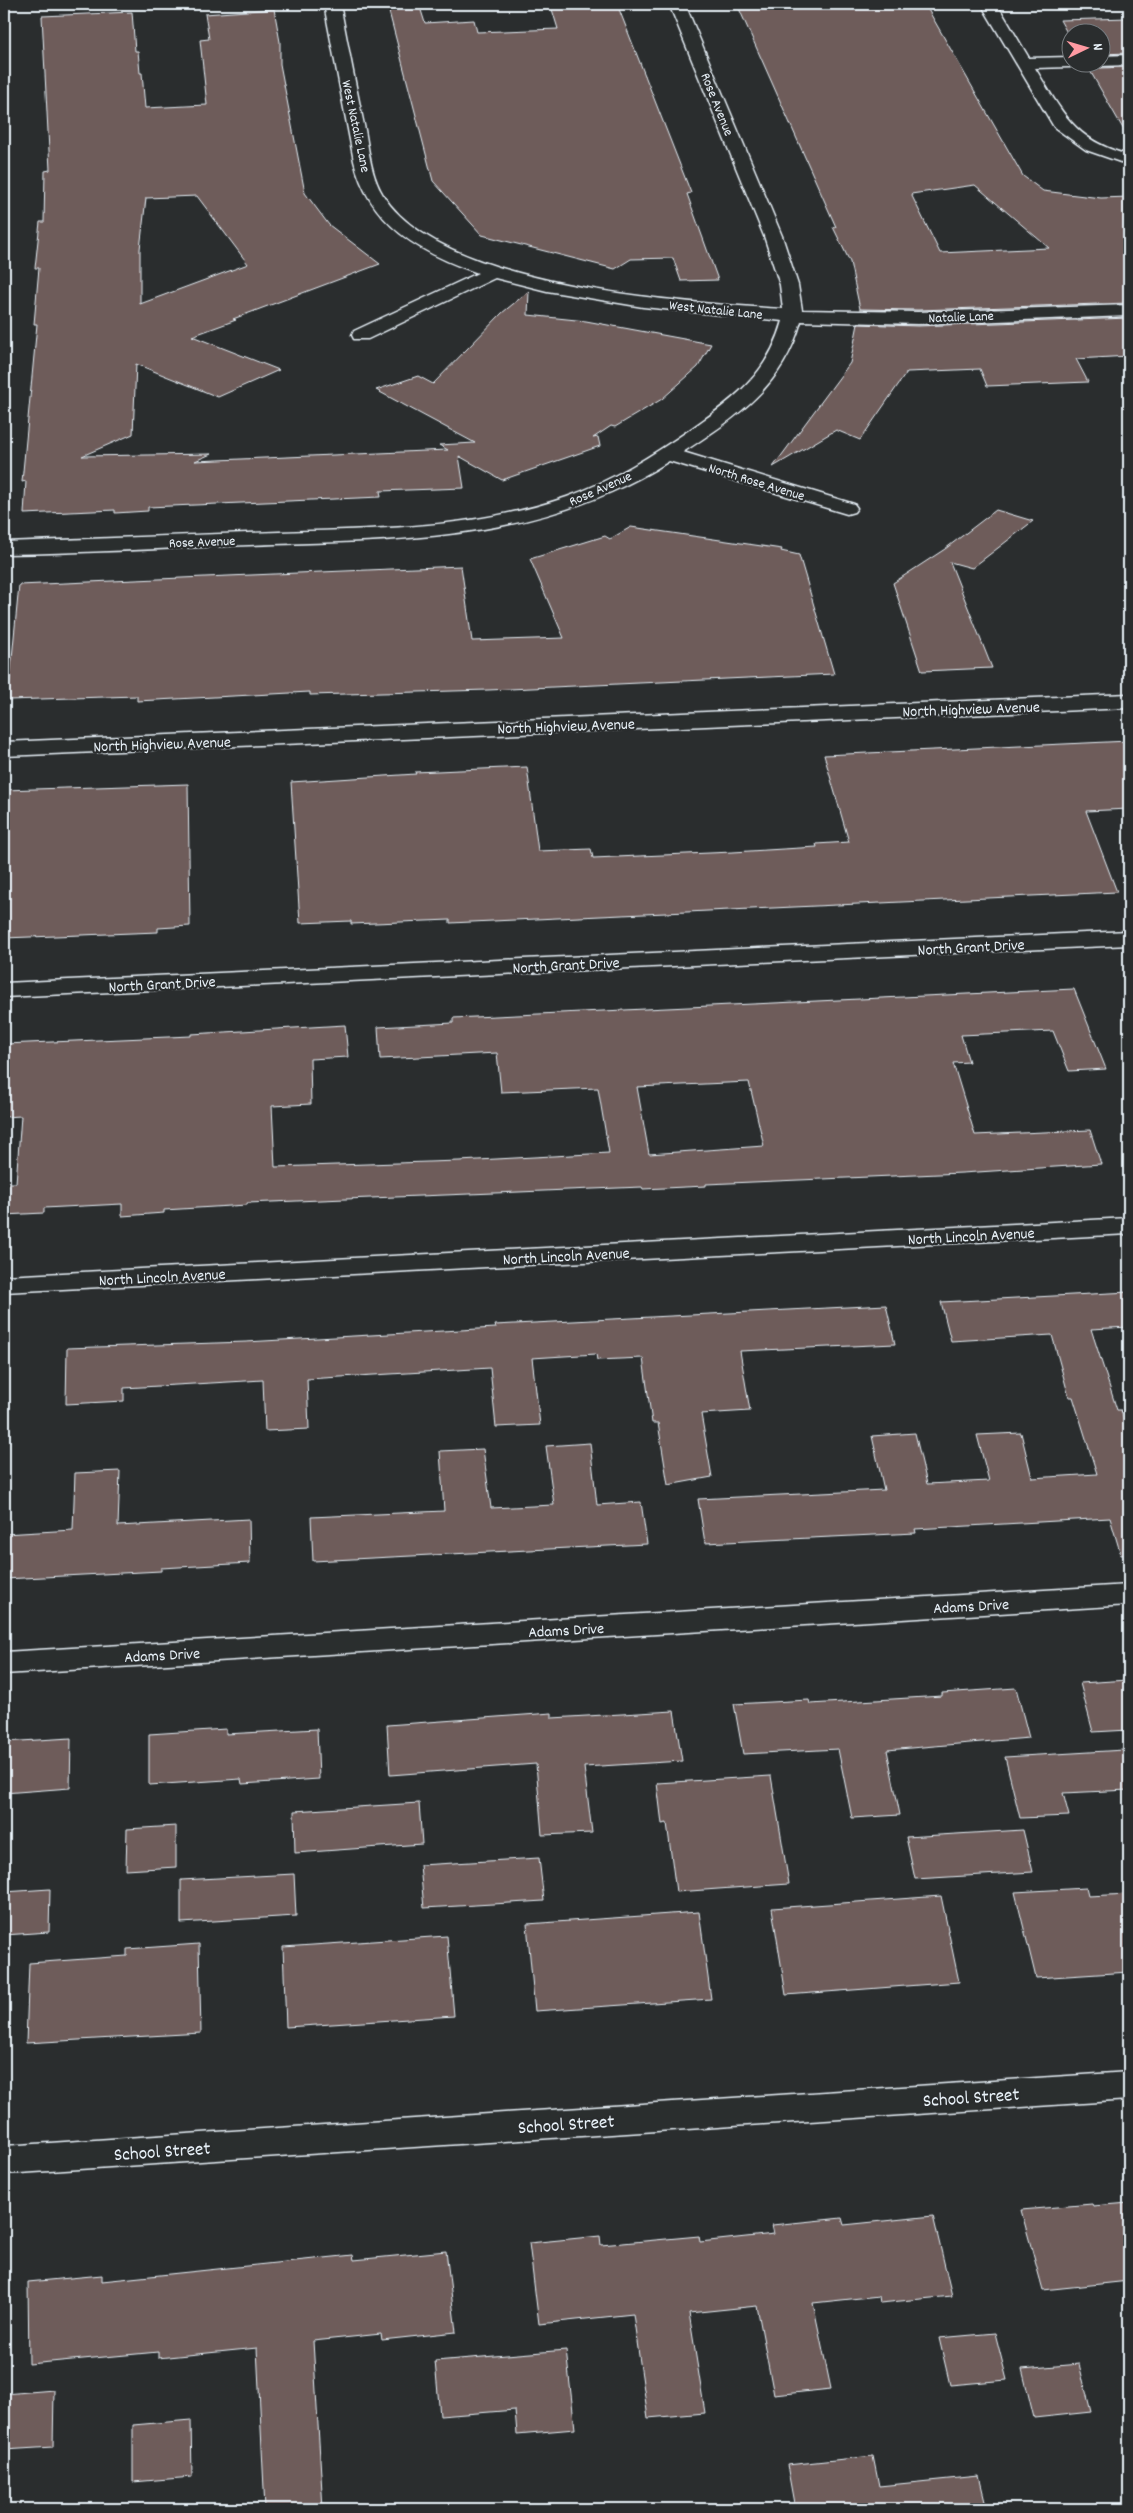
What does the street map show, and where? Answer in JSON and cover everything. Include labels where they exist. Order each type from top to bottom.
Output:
[{"type":"street","name":"West Natalie Lane","points":[[332,4],[365,173],[377,199],[401,225],[426,242],[455,258],[492,273],[571,290],[631,300],[793,316]]},
{"type":"street","name":"Rose Avenue","points":[[4,548],[366,535],[440,530],[522,516],[576,500],[627,478],[668,454],[747,399],[767,376],[784,348],[793,316],[785,274],[773,236],[677,4]]},
{"type":"street","points":[[989,4],[1060,124],[1076,138],[1109,156],[1129,160]]},
{"type":"street","points":[[1110,61],[1129,60]]},
{"type":"street","points":[[1024,63],[1060,62]]},
{"type":"street","points":[[362,335],[492,273]]},
{"type":"street","name":"Natalie Lane","points":[[793,316],[890,318],[1129,311]]},
{"type":"street","name":"North Rose Avenue","points":[[668,454],[847,508]]},
{"type":"street","name":"North Highview Avenue","points":[[4,749],[1129,701]]},
{"type":"street","name":"North Grant Drive","points":[[4,990],[1129,938]]},
{"type":"street","name":"North Lincoln Avenue","points":[[4,1284],[1129,1226]]},
{"type":"street","name":"Adams Drive","points":[[4,1663],[1129,1595]]},
{"type":"street","name":"School Street","points":[[4,2160],[1129,2086]]},
{"type":"building","points":[[387,4],[419,4],[425,23],[474,20],[477,32],[558,29],[551,6],[617,4],[691,193],[687,194],[718,280],[681,281],[673,258],[631,259],[615,269],[482,235],[433,181]]},
{"type":"building","points":[[737,4],[869,4],[872,8],[926,6],[1023,176],[1043,191],[1101,198],[1129,197],[1129,303],[918,310],[860,309],[850,262],[833,227],[836,227]],"holes":[[[975,185],[1049,248],[940,253],[911,194]]]},
{"type":"building","points":[[274,9],[280,42],[280,64],[305,193],[329,225],[380,264],[192,336],[279,370],[218,397],[136,364],[133,434],[82,456],[211,454],[195,461],[448,450],[439,445],[475,443],[376,390],[418,376],[433,384],[502,313],[529,291],[528,315],[586,321],[711,344],[698,367],[662,399],[615,427],[611,426],[593,438],[598,437],[600,446],[502,480],[459,456],[464,488],[380,491],[381,497],[148,507],[148,511],[115,513],[115,510],[24,514],[26,481],[22,482],[37,324],[34,324],[39,268],[35,268],[40,222],[44,222],[45,171],[50,170],[42,16],[132,12],[135,51],[138,51],[140,73],[142,73],[145,108],[207,105],[200,40],[209,39],[205,14]],"holes":[[[197,196],[248,264],[140,304],[140,249],[146,198]]]},
{"type":"building","points":[[1129,18],[1129,53],[1110,54],[1110,22],[1061,22],[1060,20]]},
{"type":"building","points":[[1129,67],[1129,139],[1091,72],[1110,72],[1110,68]]},
{"type":"building","points":[[1129,318],[1129,356],[1076,359],[1088,382],[987,386],[980,369],[907,372],[860,440],[836,430],[773,467],[850,363],[858,324],[918,326]]},
{"type":"building","points":[[996,510],[1033,521],[972,568],[950,562],[992,668],[922,671],[893,583],[945,549]]},
{"type":"building","points":[[631,527],[782,549],[781,551],[799,555],[834,674],[488,690],[310,695],[310,692],[137,701],[137,696],[8,700],[19,585],[461,566],[472,641],[564,638],[530,559],[605,536],[610,539]]},
{"type":"building","points":[[1129,741],[1129,809],[1086,811],[1117,892],[450,923],[450,920],[351,924],[351,921],[300,923],[291,782],[416,774],[415,772],[527,767],[538,851],[591,849],[593,858],[733,852],[817,847],[816,844],[849,842],[824,755]]},
{"type":"building","points":[[188,784],[190,926],[158,928],[158,932],[4,938],[4,790]]},
{"type":"building","points":[[1074,989],[1106,1069],[1069,1071],[1053,1031],[961,1035],[969,1062],[953,1063],[975,1135],[1090,1130],[1101,1164],[962,1173],[706,1184],[706,1186],[643,1189],[642,1187],[247,1203],[247,1205],[164,1210],[164,1213],[122,1216],[122,1204],[44,1208],[44,1213],[4,1215],[4,1183],[16,1183],[21,1116],[4,1117],[5,1044],[191,1036],[191,1034],[345,1025],[348,1057],[310,1059],[311,1104],[272,1106],[275,1167],[459,1161],[609,1153],[598,1088],[501,1092],[497,1053],[380,1059],[378,1027],[453,1023],[453,1018]],"holes":[[[749,1082],[764,1146],[649,1154],[637,1087]]]},
{"type":"building","points":[[1129,1292],[1129,1327],[1091,1329],[1117,1410],[1121,1410],[1129,1438],[1129,1554],[1121,1555],[1110,1518],[915,1529],[916,1533],[705,1543],[698,1499],[884,1490],[872,1436],[915,1433],[927,1484],[989,1481],[977,1435],[1021,1433],[1032,1478],[1097,1474],[1073,1397],[1069,1397],[1052,1335],[951,1341],[941,1302]]},
{"type":"building","points":[[886,1305],[895,1344],[740,1351],[750,1411],[701,1414],[712,1477],[668,1485],[658,1423],[652,1423],[643,1358],[597,1360],[596,1354],[532,1358],[540,1425],[496,1427],[490,1368],[307,1379],[309,1429],[265,1431],[263,1380],[124,1388],[124,1401],[66,1404],[67,1348],[246,1342],[496,1328],[495,1325]]},
{"type":"building","points":[[590,1443],[597,1505],[641,1502],[647,1544],[313,1561],[311,1517],[444,1511],[440,1451],[483,1449],[491,1508],[554,1505],[546,1446]]},
{"type":"building","points":[[120,1471],[118,1526],[249,1519],[250,1563],[161,1568],[161,1571],[4,1579],[4,1534],[73,1530],[75,1473]]},
{"type":"building","points":[[1129,1680],[1129,1730],[1093,1732],[1080,1683]]},
{"type":"building","points":[[1016,1688],[1029,1738],[887,1750],[900,1815],[852,1818],[838,1749],[743,1754],[734,1704],[809,1700],[810,1704],[942,1696],[942,1693]]},
{"type":"building","points":[[674,1711],[682,1761],[584,1767],[592,1833],[542,1835],[536,1764],[390,1775],[387,1725],[552,1713],[552,1718]]},
{"type":"building","points":[[226,1729],[226,1734],[317,1729],[319,1779],[242,1784],[241,1779],[149,1785],[149,1734]]},
{"type":"building","points":[[71,1738],[70,1788],[4,1793],[4,1742]]},
{"type":"building","points":[[1124,1750],[1129,1771],[1129,1790],[1063,1793],[1069,1816],[1020,1818],[1005,1757]]},
{"type":"building","points":[[771,1776],[789,1884],[676,1892],[667,1823],[662,1824],[657,1783]]},
{"type":"building","points":[[419,1803],[422,1844],[295,1853],[294,1811]]},
{"type":"building","points":[[176,1826],[176,1867],[126,1870],[127,1829]]},
{"type":"building","points":[[1023,1830],[1033,1872],[915,1879],[906,1837]]},
{"type":"building","points":[[539,1858],[544,1901],[424,1908],[420,1865]]},
{"type":"building","points":[[294,1874],[296,1916],[181,1923],[181,1880]]},
{"type":"building","points":[[1086,1888],[1088,1896],[1129,1894],[1129,1972],[1036,1978],[1015,1892]]},
{"type":"building","points":[[50,1889],[49,1932],[4,1935],[4,1892]]},
{"type":"building","points":[[941,1896],[959,1982],[786,1995],[772,1908]]},
{"type":"building","points":[[699,1912],[711,1999],[535,2011],[527,1924]]},
{"type":"building","points":[[447,1936],[454,2016],[286,2027],[283,1947]]},
{"type":"building","points":[[199,1944],[201,2033],[26,2043],[29,1963],[127,1956],[127,1949]]},
{"type":"building","points":[[1129,2203],[1129,2281],[1043,2290],[1021,2210]]},
{"type":"building","points":[[933,2216],[952,2296],[880,2303],[879,2296],[813,2303],[831,2389],[774,2395],[757,2306],[689,2313],[705,2413],[648,2418],[633,2314],[539,2324],[529,2243],[600,2236],[601,2245],[699,2236],[700,2242],[774,2234],[772,2225],[842,2218],[844,2225]]},
{"type":"building","points":[[446,2251],[456,2332],[382,2340],[381,2334],[313,2341],[323,2509],[265,2509],[257,2348],[158,2358],[158,2352],[29,2364],[28,2282],[102,2275],[102,2281],[353,2255],[354,2260]]},
{"type":"building","points":[[995,2333],[1007,2380],[950,2385],[939,2338]]},
{"type":"building","points":[[566,2350],[575,2429],[517,2434],[515,2410],[440,2416],[435,2361]]},
{"type":"building","points":[[1079,2364],[1091,2412],[1034,2418],[1022,2369]]},
{"type":"building","points":[[54,2390],[53,2447],[4,2450],[4,2394]]},
{"type":"building","points":[[191,2420],[192,2477],[133,2482],[133,2425]]},
{"type":"building","points":[[873,2456],[879,2486],[979,2476],[987,2509],[795,2509],[787,2465]]}]
